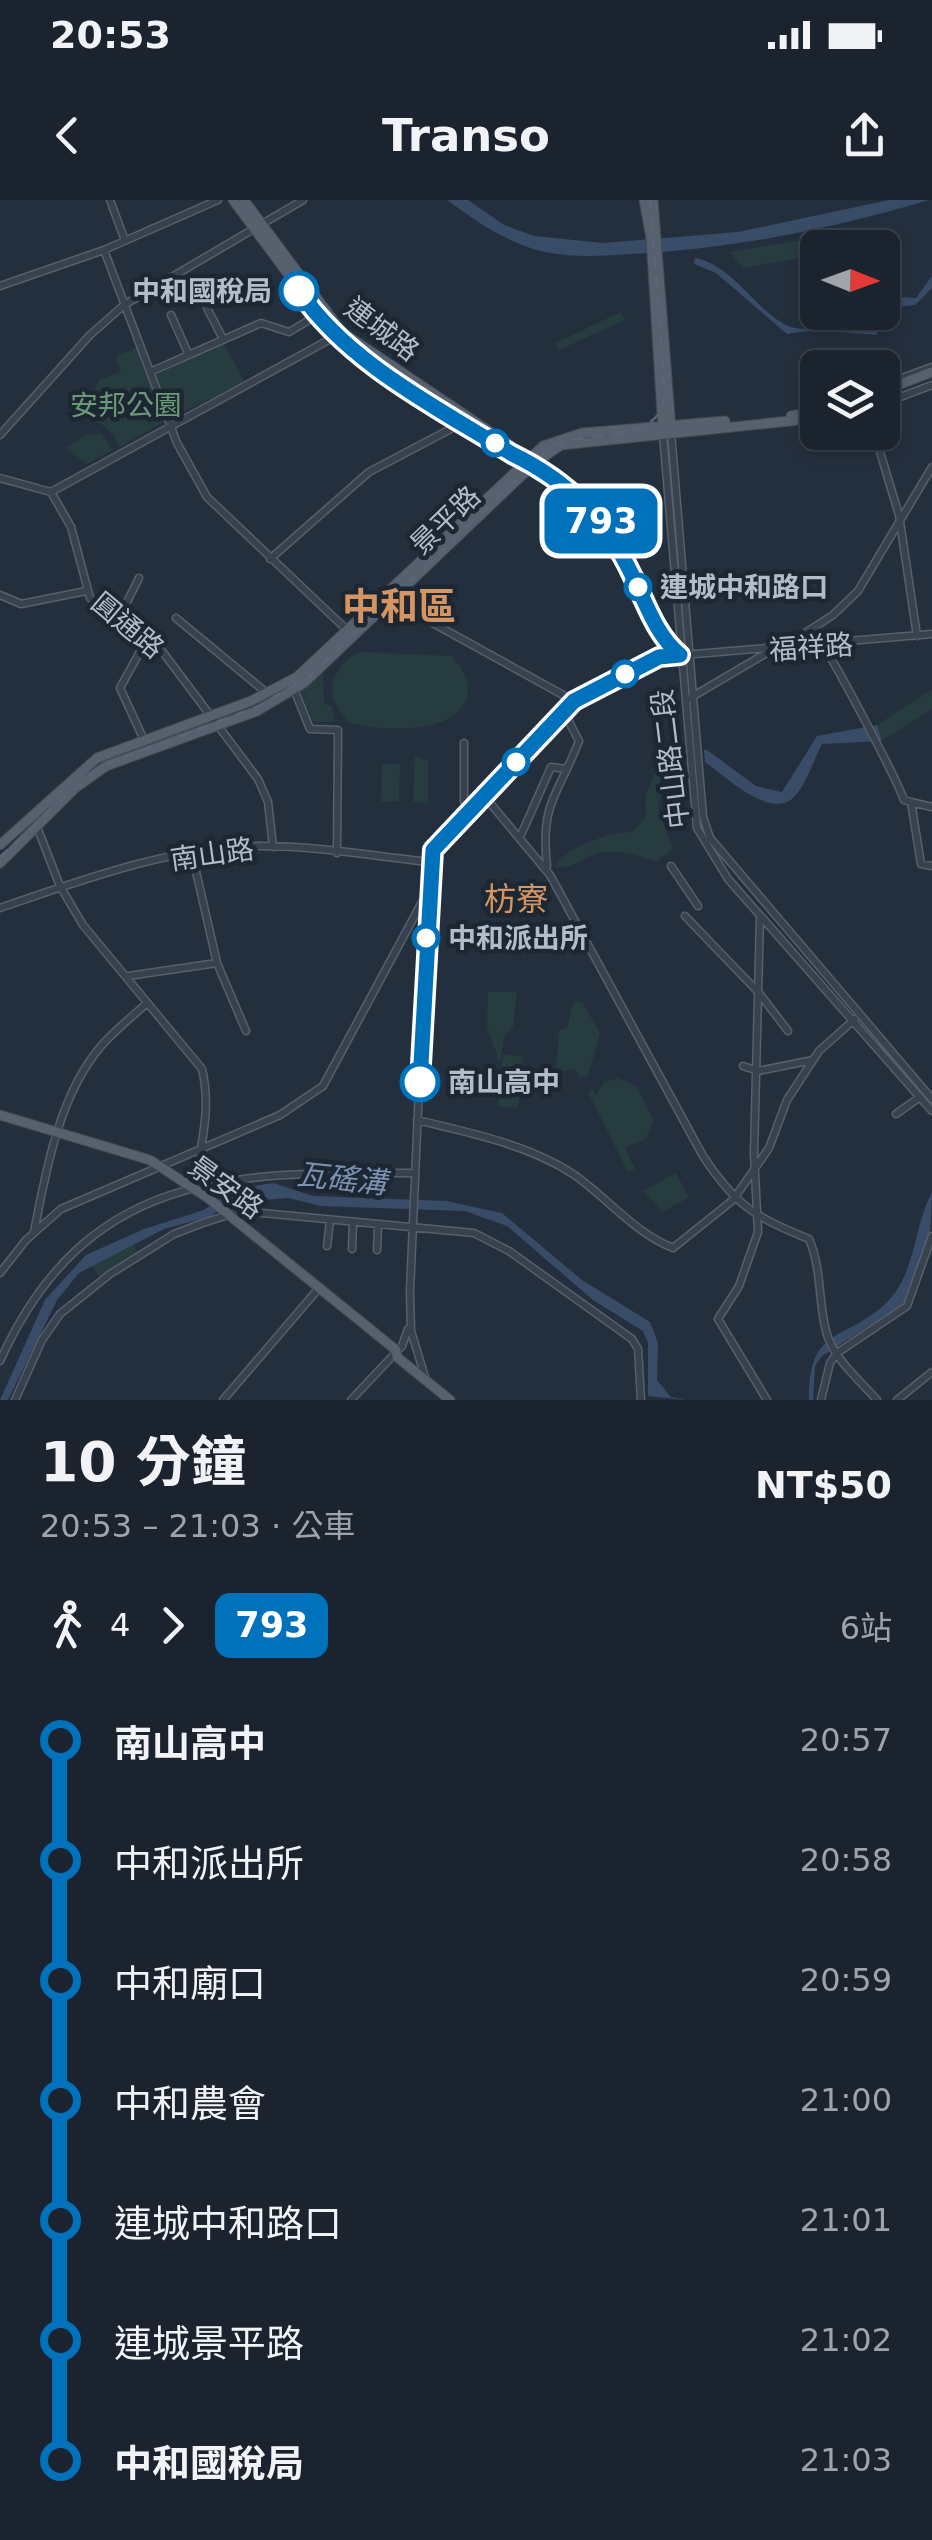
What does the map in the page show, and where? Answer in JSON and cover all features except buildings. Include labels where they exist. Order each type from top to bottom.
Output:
[{"type":"main road","name":"連城路","points":[[232,200],[257,226],[338,334],[532,460]]},
{"type":"main road","name":"連城路","points":[[244,200],[316,316],[462,422],[518,457],[532,460]]},
{"type":"main road","name":"中山路二段","points":[[644,200],[652,238],[667,428]]},
{"type":"main road","name":"中山路二段","points":[[652,238],[653,200]]},
{"type":"main road","points":[[900,388],[932,376]]},
{"type":"main road","name":"景平路","points":[[0,862],[75,788],[106,766],[214,721],[292,682],[352,635],[532,460],[569,434],[800,417]]},
{"type":"main road","name":"景平路","points":[[0,845],[88,764],[144,740],[214,721],[292,682]]},
{"type":"main road","name":"景安路","points":[[0,1114],[123,1150],[160,1167],[208,1198],[396,1350],[397,1357],[450,1400]]},
{"type":"street","points":[[110,200],[124,238]]},
{"type":"street","points":[[0,286],[104,250],[218,200]]},
{"type":"street","points":[[0,436],[90,335],[124,305],[303,200]]},
{"type":"street","points":[[104,250],[170,425],[207,496],[352,635]]},
{"type":"street","points":[[207,308],[223,339]]},
{"type":"street","points":[[171,315],[188,353]]},
{"type":"street","points":[[150,372],[261,323],[289,332],[316,316]]},
{"type":"street","points":[[0,478],[51,492],[338,334]]},
{"type":"street","points":[[270,560],[369,472],[462,422]]},
{"type":"street","name":"中山路二段","points":[[667,428],[685,655],[703,817],[710,838],[932,1111]]},
{"type":"street","points":[[879,450],[901,525],[917,637]]},
{"type":"street","name":"連城路","points":[[532,460],[580,498],[606,528],[662,636],[685,655]]},
{"type":"street","points":[[782,649],[858,591],[901,525],[932,467]]},
{"type":"street","name":"圓通路","points":[[51,492],[72,527],[86,591],[148,636],[264,788],[274,847]]},
{"type":"street","points":[[120,616],[138,578]]},
{"type":"street","points":[[0,596],[20,604],[86,591]]},
{"type":"street","points":[[390,598],[574,701]]},
{"type":"street","points":[[176,618],[268,694]]},
{"type":"street","points":[[810,628],[824,644],[890,764],[904,800],[932,807]]},
{"type":"street","name":"福祥路","points":[[429,862],[440,840],[563,710],[659,657],[932,634]]},
{"type":"street","points":[[144,740],[120,688],[148,636]]},
{"type":"street","points":[[684,702],[770,650]]},
{"type":"street","name":"中山路二段","points":[[685,655],[684,702],[696,828],[728,878],[760,916],[932,1099]]},
{"type":"street","points":[[292,682],[310,729],[338,730],[338,852]]},
{"type":"street","points":[[547,872],[545,815],[579,741],[563,710]]},
{"type":"street","points":[[464,743],[464,800],[468,812]]},
{"type":"street","points":[[520,835],[551,766],[566,769]]},
{"type":"street","points":[[484,797],[520,835],[547,872],[704,1156],[733,1200],[759,1219],[809,1240],[828,1336],[836,1352],[877,1400]]},
{"type":"street","points":[[911,802],[921,864],[932,866]]},
{"type":"street","points":[[37,827],[60,886],[82,925],[202,1068],[206,1109],[194,1189]]},
{"type":"street","name":"南山路","points":[[0,908],[60,886],[192,854],[274,847],[429,862]]},
{"type":"street","points":[[192,854],[217,963],[246,1031]]},
{"type":"street","points":[[427,1382],[414,1348],[410,1291],[429,862]]},
{"type":"street","points":[[671,866],[698,906]]},
{"type":"street","points":[[0,1273],[34,1232],[80,1198],[280,1115],[323,1086],[392,950],[429,890]]},
{"type":"street","points":[[686,916],[759,993],[788,1031]]},
{"type":"street","points":[[760,916],[756,1166],[759,1219],[739,1286],[718,1320],[767,1400]]},
{"type":"street","points":[[128,976],[217,963]]},
{"type":"street","points":[[34,1232],[58,1132],[90,1061],[148,1003]]},
{"type":"street","points":[[417,1120],[474,1134],[560,1166],[637,1229],[674,1248],[733,1200],[769,1148],[787,1100],[813,1060],[856,1018]]},
{"type":"street","points":[[743,1066],[758,1071],[813,1060]]},
{"type":"street","points":[[896,1114],[920,1097]]},
{"type":"street","points":[[0,1361],[20,1320],[76,1251],[111,1220],[172,1191],[281,1174],[416,1174]]},
{"type":"street","points":[[15,1400],[42,1340],[56,1318],[80,1296],[174,1234],[231,1218],[240,1211],[474,1234],[508,1251],[632,1339],[638,1349],[641,1400]]},
{"type":"street","points":[[327,1246],[330,1222]]},
{"type":"street","points":[[352,1249],[353,1224]]},
{"type":"street","points":[[377,1250],[378,1226]]},
{"type":"street","points":[[821,1400],[836,1352],[907,1306],[932,1236]]},
{"type":"street","points":[[223,1400],[320,1288]]},
{"type":"street","points":[[396,1350],[405,1330],[410,1291]]},
{"type":"street","points":[[352,1400],[406,1341],[410,1317]]},
{"type":"street","points":[[896,1400],[932,1372]]},
{"type":"green space","points":[[800,240],[800,258],[743,268],[730,252]]},
{"type":"green space","points":[[621,312],[625,320],[559,350],[555,343]]},
{"type":"green space","name":"安邦公園","points":[[223,342],[245,382],[171,418],[155,375]]},
{"type":"green space","name":"安邦公園","points":[[137,347],[165,421],[120,447],[101,424],[74,419],[66,401],[95,389],[99,380],[121,371],[116,357]]},
{"type":"green space","points":[[101,433],[113,450],[87,464],[66,448],[86,435]]},
{"type":"green space","points":[[359,652],[451,656],[465,676],[466,699],[459,711],[432,725],[380,728],[350,723],[336,704],[333,684],[340,666]]},
{"type":"green space","points":[[323,673],[324,704],[332,706],[335,722],[311,722],[300,704],[299,691]]},
{"type":"green space","points":[[932,689],[932,709],[882,741],[877,725]]},
{"type":"green space","points":[[683,740],[679,752],[686,762],[666,768],[658,808],[673,849],[656,862],[608,852],[566,867],[554,866],[589,842],[633,832],[646,816],[645,797],[663,751],[660,748]]},
{"type":"green space","points":[[415,756],[428,761],[428,803],[413,802]]},
{"type":"green space","points":[[382,764],[400,764],[399,801],[381,802]]},
{"type":"green space","points":[[488,992],[517,992],[513,1027],[504,1036],[500,1064],[487,1027]]},
{"type":"green space","points":[[574,1001],[582,1002],[600,1033],[588,1076],[579,1077],[575,1069],[556,1072],[559,1030],[567,1028]]},
{"type":"green space","points":[[503,1054],[523,1057],[518,1108],[498,1106]]},
{"type":"green space","points":[[618,1078],[636,1086],[654,1121],[646,1139],[625,1147],[635,1169],[628,1172],[588,1092],[593,1090],[596,1095],[603,1083]]},
{"type":"green space","points":[[676,1173],[689,1197],[663,1212],[643,1191]]},
{"type":"green space","points":[[133,1243],[139,1255],[100,1277],[90,1264]]},
{"type":"water","points":[[447,200],[468,200],[504,225],[534,236],[603,243],[738,232],[889,200],[929,200],[818,229],[744,242],[585,256],[540,251],[480,223]]},
{"type":"water","points":[[695,258],[719,268],[782,323],[800,330],[816,330],[787,334],[716,273],[694,264]]},
{"type":"water","points":[[932,276],[932,288],[915,305],[900,307],[900,297],[916,298]]},
{"type":"water","points":[[816,330],[879,330],[876,335]]},
{"type":"water","points":[[877,725],[882,741],[822,744],[801,788],[792,799],[782,803],[758,799],[705,762],[707,750],[756,786],[782,792],[817,736]]},
{"type":"water","points":[[273,1183],[313,1196],[446,1201],[502,1213],[582,1280],[650,1322],[658,1343],[657,1380],[671,1397],[686,1400],[648,1396],[648,1343],[643,1331],[593,1300],[507,1226],[465,1211],[321,1206],[288,1198],[224,1203],[212,1216],[164,1229],[79,1273],[57,1300],[8,1400],[0,1400],[45,1300],[86,1255],[144,1229],[204,1210],[234,1189]]},
{"type":"water","points":[[932,1192],[930,1239],[909,1300],[822,1356],[815,1366],[813,1400],[809,1400],[815,1357],[823,1345],[875,1313],[899,1287]]},
{"type":"railway","points":[[0,857],[99,767],[259,706],[311,675],[550,448],[582,438],[619,434],[650,423],[660,411],[665,394],[650,200]]},
{"type":"bus line","name":"793","points":[[299,291],[326,328],[356,354],[512,454],[536,463],[580,498],[616,543],[662,636],[680,655],[659,657],[574,701],[433,850],[429,862],[420,1082]]},
{"type":"place","name":"中和國稅局","points":[[299,291]]},
{"type":"place","name":"連城中和路口","points":[[638,587]]},
{"type":"place","name":"中和派出所","points":[[426,938]]},
{"type":"place","name":"南山高中","points":[[420,1082]]},
{"type":"district","name":"中和區","points":[[399,607]]},
{"type":"district","name":"枋寮","points":[[516,899]]},
{"type":"water label","name":"瓦磘溝","points":[[342,1179]]}]
